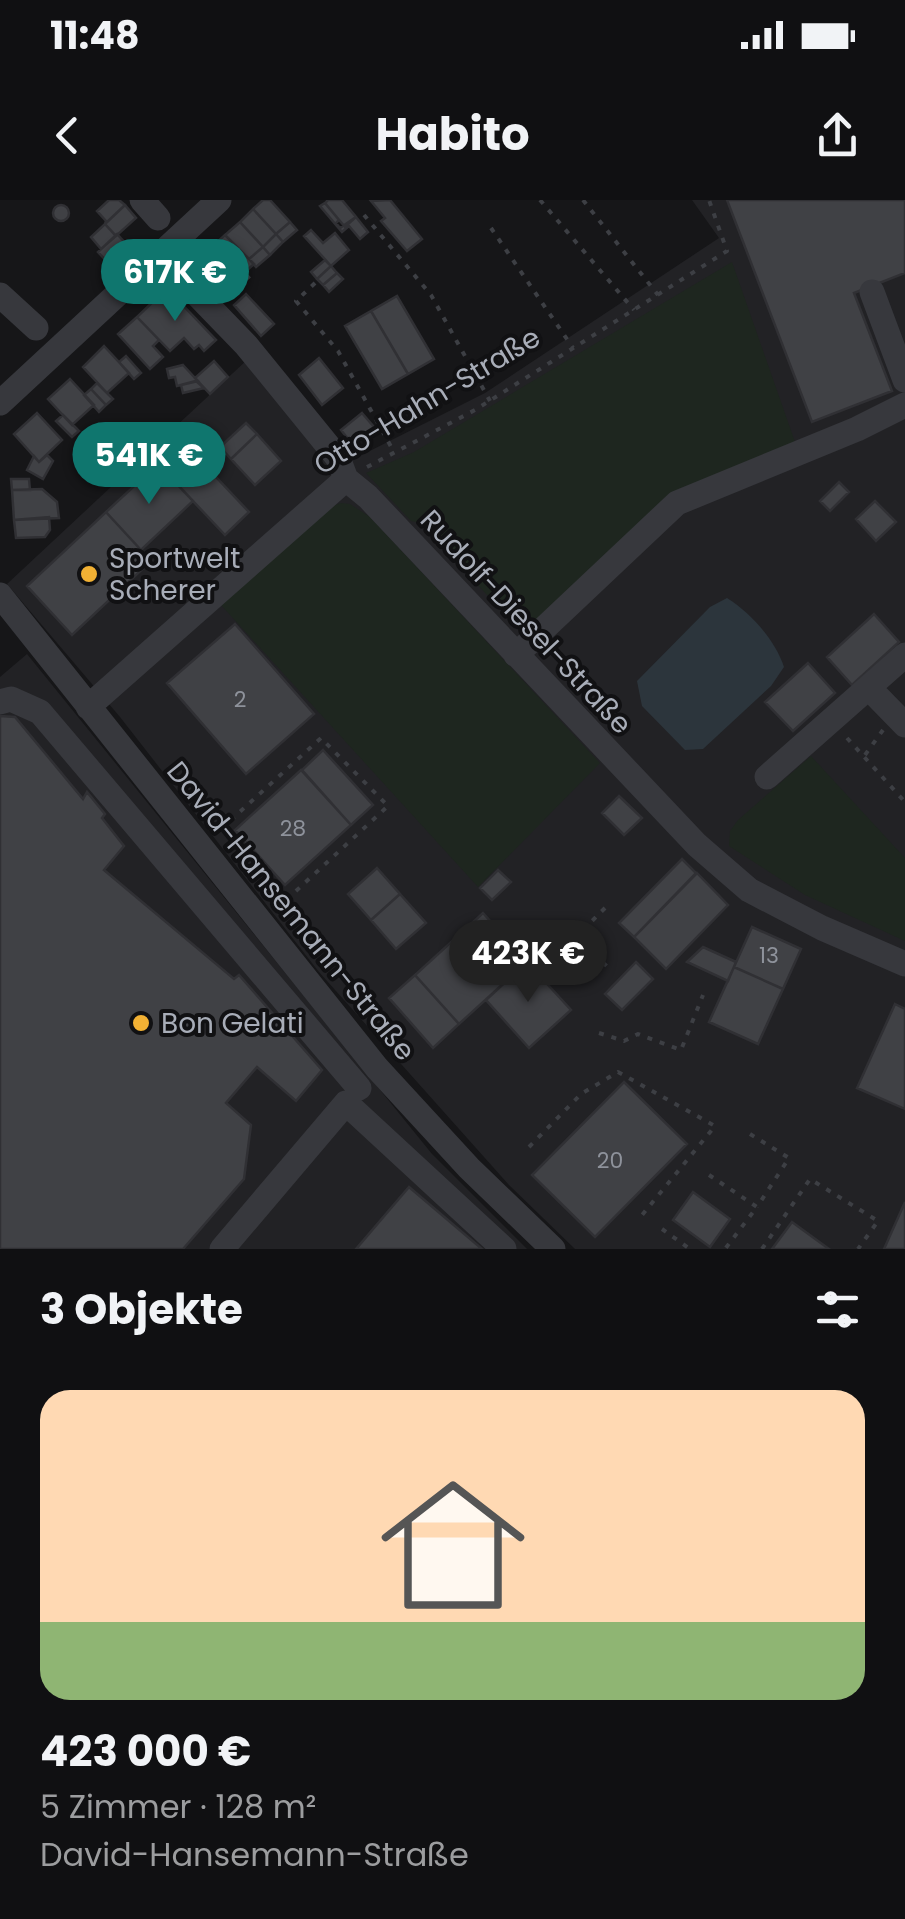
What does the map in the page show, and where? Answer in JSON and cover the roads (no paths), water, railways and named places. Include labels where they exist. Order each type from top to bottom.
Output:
[{"type":"street","points":[[0,403],[219,200]]},
{"type":"street","name":"Rudolf-Diesel-Straße","points":[[159,255],[246,344],[338,458],[346,479],[368,497],[697,845],[748,890],[905,964]]},
{"type":"street","points":[[872,292],[905,380]]},
{"type":"street","points":[[0,295],[36,328]]},
{"type":"street","points":[[516,655],[678,503],[905,406]]},
{"type":"street","name":"Otto-Hahn-Straße","points":[[88,707],[346,479]]},
{"type":"street","name":"David-Hansemann-Straße","points":[[0,596],[377,1068],[469,1168],[553,1249]]},
{"type":"street","points":[[767,778],[905,655]]},
{"type":"street","points":[[870,688],[900,720]]},
{"type":"street","points":[[0,702],[11,699],[40,712],[353,1096],[504,1249]]},
{"type":"street","points":[[222,1249],[377,1068]]},
{"type":"place","name":"Sportwelt Scherer","points":[[89,574]]},
{"type":"place","name":"Bon Gelati","points":[[141,1023]]}]
